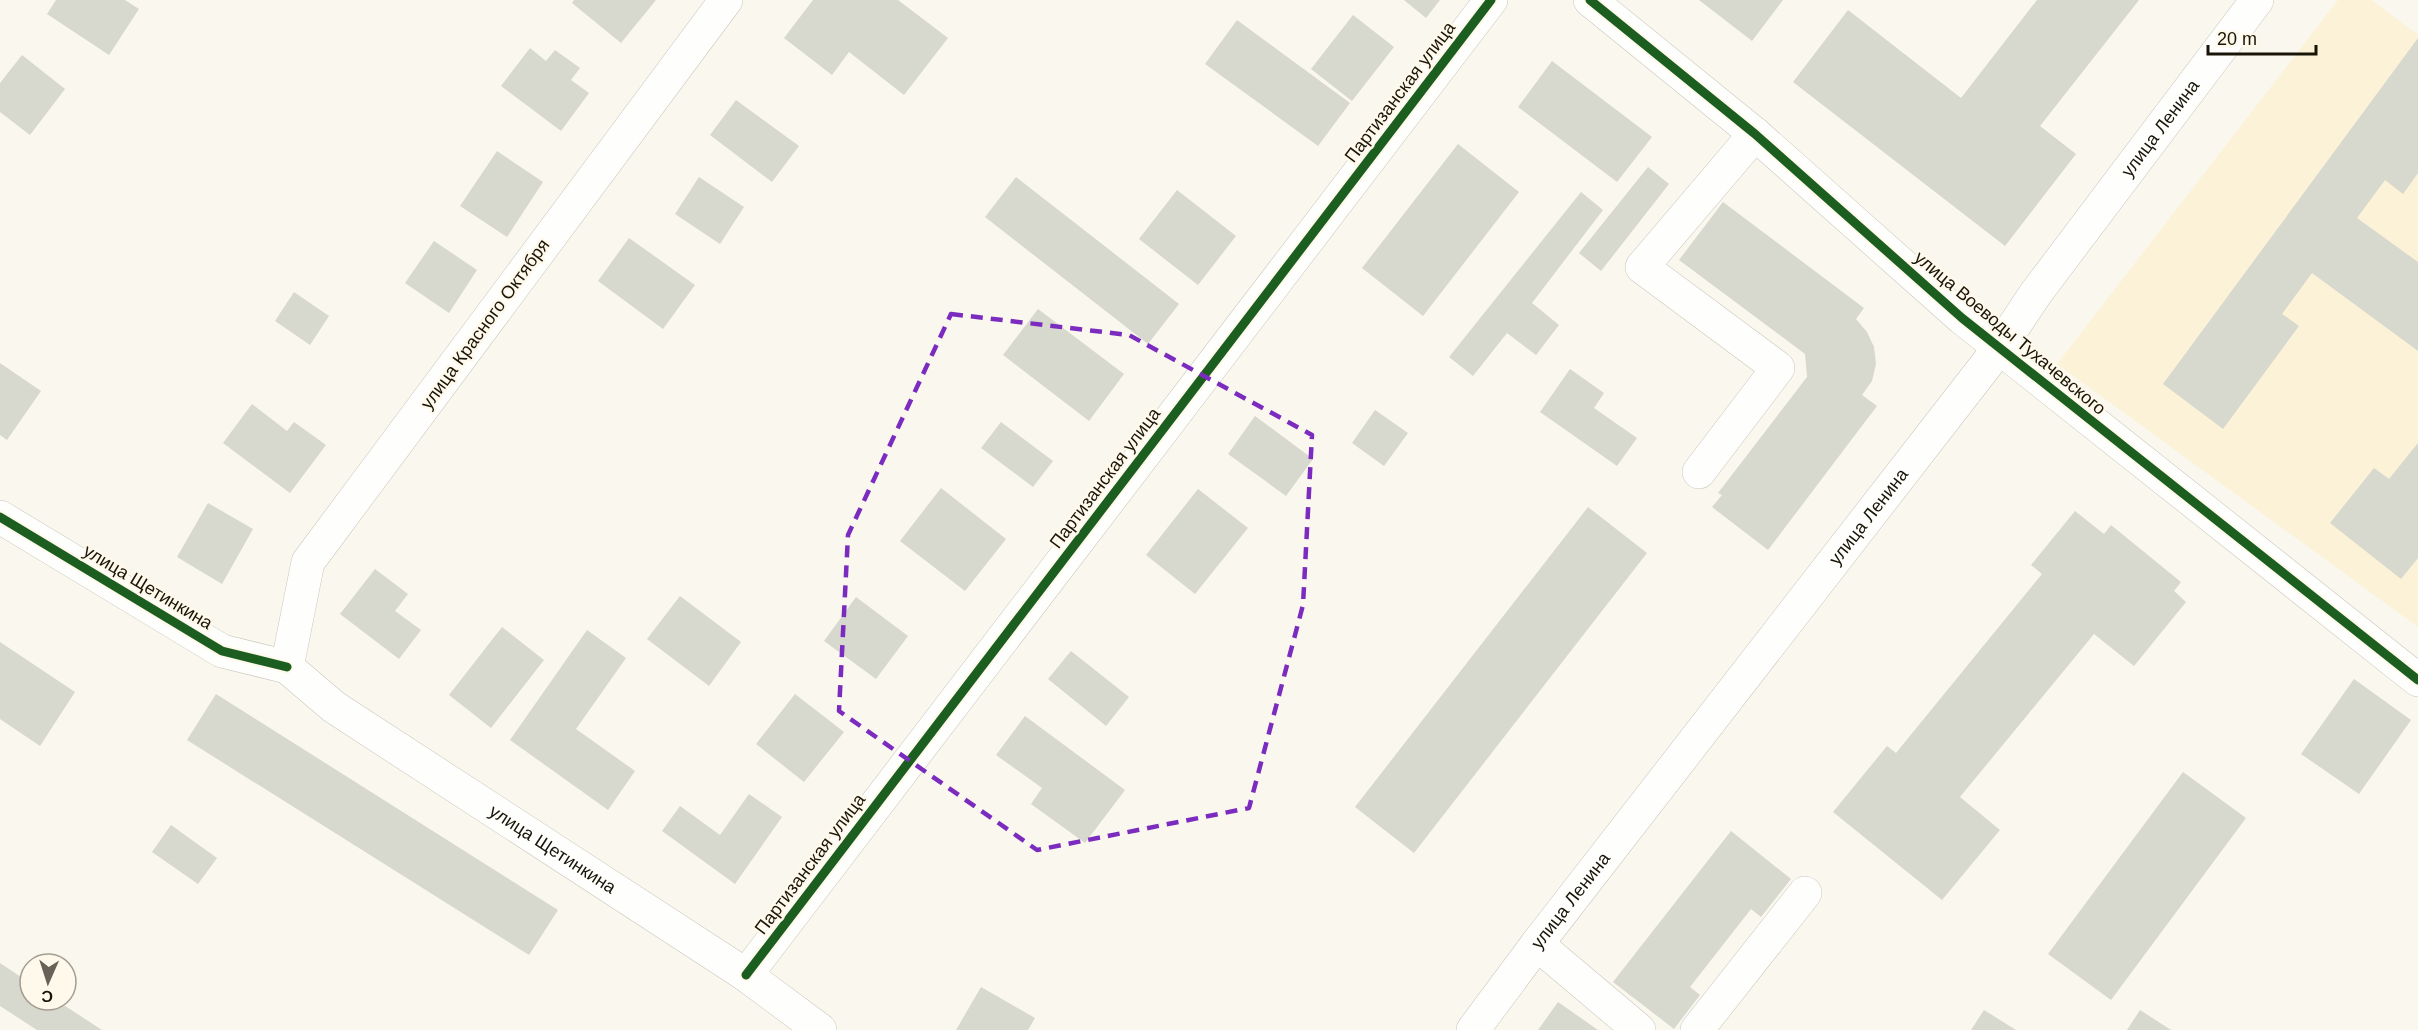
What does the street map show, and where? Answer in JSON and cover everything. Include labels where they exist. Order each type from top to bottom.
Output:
[{"type":"main road","name":"улица Красного Октября","points":[[287,667],[308,562],[680,58],[726,0]]},
{"type":"main road","name":"Партизанская улица","points":[[746,975],[1491,0]]},
{"type":"main road","name":"улица Воеводы Тухачевского","points":[[1590,0],[1755,134],[1962,318],[2418,680]]},
{"type":"main road","name":"улица Ленина","points":[[1473,1030],[1537,944],[2000,347],[2036,294],[2257,0]]},
{"type":"main road","points":[[1699,472],[1778,368],[1642,267],[1755,134]]},
{"type":"main road","name":"улица Щетинкина","points":[[0,518],[222,651],[287,667],[334,707],[746,975],[820,1030]]},
{"type":"main road","points":[[1697,1030],[1805,893]]},
{"type":"main road","points":[[1537,944],[1639,1030]]},
{"type":"highlighted area","points":[[951,314],[1129,335],[1312,435],[1303,605],[1249,808],[1037,850],[839,711],[848,535]]},
{"type":"shaded area","points":[[2338,0],[2372,0],[2418,35],[2418,627],[2057,364]]},
{"type":"building","points":[[56,0],[125,0],[139,9],[109,55],[47,14]]},
{"type":"building","points":[[574,0],[656,0],[621,43],[572,3]]},
{"type":"building","points":[[813,0],[898,0],[948,38],[904,95],[849,52],[832,75],[784,38]]},
{"type":"building","points":[[1404,0],[1440,0],[1426,18]]},
{"type":"building","points":[[1699,0],[1783,0],[1752,41]]},
{"type":"building","points":[[2037,0],[2139,0],[2040,126],[2076,154],[2005,246],[1793,82],[1848,10],[1961,98]]},
{"type":"building","points":[[1353,15],[1394,47],[1352,101],[1311,69]]},
{"type":"building","points":[[1237,20],[1350,103],[1318,146],[1205,64]]},
{"type":"building","points":[[2418,38],[2418,173],[2403,194],[2385,180],[2357,218],[2418,262],[2418,351],[2312,273],[2282,314],[2299,326],[2223,429],[2163,384]]},
{"type":"building","points":[[530,48],[546,61],[555,50],[580,68],[571,80],[589,93],[561,131],[501,86]]},
{"type":"building","points":[[22,55],[65,89],[30,135],[0,112],[0,83]]},
{"type":"building","points":[[1552,61],[1652,137],[1617,182],[1518,107]]},
{"type":"building","points":[[736,100],[799,146],[772,182],[710,135]]},
{"type":"building","points":[[1458,144],[1519,192],[1423,316],[1362,268]]},
{"type":"building","points":[[497,151],[543,182],[507,237],[460,206]]},
{"type":"building","points":[[1648,167],[1669,184],[1601,271],[1579,253]]},
{"type":"building","points":[[699,177],[744,207],[720,244],[675,214]]},
{"type":"building","points":[[1016,177],[1179,304],[1148,344],[985,217]]},
{"type":"building","points":[[1177,190],[1236,236],[1198,285],[1139,239]]},
{"type":"building","points":[[1581,192],[1603,210],[1532,303],[1559,325],[1536,355],[1507,333],[1473,376],[1449,357]]},
{"type":"building","points":[[1723,202],[1864,308],[1856,319],[1867,332],[1874,347],[1876,364],[1872,381],[1862,395],[1877,406],[1768,550],[1712,507],[1722,495],[1718,493],[1807,377],[1805,354],[1679,260]]},
{"type":"building","points":[[629,238],[695,285],[663,329],[598,281]]},
{"type":"building","points":[[434,241],[477,270],[449,313],[405,283]]},
{"type":"building","points":[[294,292],[329,316],[310,345],[275,321]]},
{"type":"building","points":[[1038,309],[1124,374],[1089,421],[1003,355]]},
{"type":"building","points":[[0,363],[41,391],[7,440],[0,435]]},
{"type":"building","points":[[1570,369],[1604,393],[1594,408],[1637,438],[1617,466],[1540,412]]},
{"type":"building","points":[[252,404],[287,431],[294,422],[326,445],[290,493],[223,443]]},
{"type":"building","points":[[1375,410],[1408,433],[1384,466],[1352,443]]},
{"type":"building","points":[[1255,416],[1313,459],[1286,496],[1228,454]]},
{"type":"building","points":[[1001,422],[1053,461],[1033,487],[981,448]]},
{"type":"building","points":[[2418,443],[2418,558],[2401,579],[2330,523],[2374,468],[2389,479]]},
{"type":"building","points":[[941,488],[1006,539],[965,591],[900,541]]},
{"type":"building","points":[[1198,489],[1248,528],[1195,594],[1146,555]]},
{"type":"building","points":[[208,503],[253,529],[222,584],[177,557]]},
{"type":"building","points":[[1588,507],[1647,553],[1414,853],[1355,807]]},
{"type":"building","points":[[2075,511],[2104,534],[2111,525],[2181,582],[2174,591],[2186,602],[2134,666],[2094,634],[1960,797],[2000,830],[1942,900],[1833,812],[1887,746],[1896,753],[2042,574],[2031,565]]},
{"type":"building","points":[[375,569],[408,594],[395,611],[421,630],[399,659],[340,614]]},
{"type":"building","points":[[680,596],[741,642],[709,686],[647,639]]},
{"type":"building","points":[[856,597],[908,636],[876,679],[824,641]]},
{"type":"building","points":[[502,627],[544,660],[491,728],[449,695]]},
{"type":"building","points":[[587,630],[626,658],[576,729],[635,771],[608,810],[510,740]]},
{"type":"building","points":[[0,642],[75,692],[40,746],[0,719]]},
{"type":"building","points":[[1071,651],[1129,697],[1106,726],[1048,679]]},
{"type":"building","points":[[2354,679],[2411,720],[2359,794],[2301,754]]},
{"type":"building","points":[[216,694],[558,910],[529,955],[187,740]]},
{"type":"building","points":[[795,694],[844,732],[804,782],[756,744]]},
{"type":"building","points":[[1025,716],[1125,790],[1085,843],[1031,804],[1042,788],[996,755]]},
{"type":"building","points":[[2183,772],[2246,818],[2111,1000],[2048,954]]},
{"type":"building","points":[[749,794],[782,817],[735,884],[662,831],[680,806],[720,835]]},
{"type":"building","points":[[171,825],[217,858],[198,884],[152,852]]},
{"type":"building","points":[[1731,831],[1791,879],[1761,917],[1751,909],[1690,987],[1700,995],[1674,1029],[1613,982]]},
{"type":"building","points":[[0,963],[18,975],[18,1012],[74,1012],[102,1030],[37,1030],[0,1006]]},
{"type":"building","points":[[981,987],[1035,1018],[1028,1030],[956,1030]]},
{"type":"building","points":[[1558,1002],[1598,1030],[1538,1030]]},
{"type":"building","points":[[1984,1010],[2016,1030],[1971,1030]]},
{"type":"building","points":[[2140,1010],[2171,1030],[2127,1030]]},
{"type":"cycle path","points":[[746,975],[1491,0]]},
{"type":"cycle path","points":[[1590,0],[1755,134],[1962,318],[2418,680]]},
{"type":"cycle path","points":[[0,517],[222,651],[287,667]]}]
